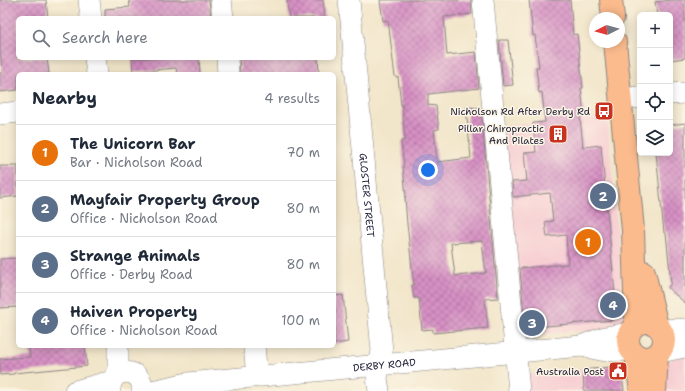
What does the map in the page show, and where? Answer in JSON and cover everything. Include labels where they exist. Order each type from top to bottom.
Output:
[{"type":"main road","points":[[611,0],[612,12]]},
{"type":"main road","points":[[617,48],[630,98],[634,230],[646,341],[655,391]]},
{"type":"main road","points":[[641,391],[646,341]]},
{"type":"street","points":[[89,0],[91,16]]},
{"type":"street","points":[[221,0],[223,16]]},
{"type":"street","name":"GLOSTER STREET","points":[[349,0],[382,351],[378,378],[379,391]]},
{"type":"street","points":[[483,0],[519,391]]},
{"type":"street","points":[[95,60],[97,72]]},
{"type":"street","points":[[226,60],[228,72]]},
{"type":"street","points":[[673,94],[685,93]]},
{"type":"street","points":[[0,114],[16,112]]},
{"type":"street","name":"DERBY ROAD","points":[[75,391],[104,383],[188,383],[581,346],[606,351],[685,329]]},
{"type":"street","name":"DERBY ROAD","points":[[646,341],[685,347]]},
{"type":"street","points":[[119,348],[129,383]]},
{"type":"street","points":[[126,348],[129,383]]},
{"type":"street","points":[[254,348],[256,376]]},
{"type":"shaded area","points":[[607,116],[622,288],[627,292],[626,317],[621,323],[613,328],[589,332],[573,331],[517,337],[498,127]]},
{"type":"shaded area","points":[[685,353],[685,391],[661,391],[665,362]]},
{"type":"shaded area","points":[[617,366],[622,369],[624,391],[528,391],[527,374]]},
{"type":"building","points":[[0,0],[46,0],[48,16],[16,16],[16,60],[47,60],[49,72],[16,72],[16,90],[0,92],[0,73],[2,73],[0,48]]},
{"type":"building","points":[[129,0],[209,0],[211,16],[105,16],[105,9],[130,7]]},
{"type":"building","points":[[287,0],[323,0],[325,16],[289,16]]},
{"type":"building","points":[[380,0],[471,0],[472,14],[444,17],[447,55],[476,52],[479,88],[428,94],[428,105],[436,106],[439,129],[434,130],[437,162],[471,158],[466,107],[481,108],[498,298],[485,299],[488,328],[433,333],[433,329],[422,330],[419,298],[414,298],[412,285],[414,285],[407,224],[404,165],[401,141],[405,140],[402,105],[398,77],[395,77],[388,20],[383,21]],"holes":[[[482,241],[486,273],[455,276],[451,243]]]},
{"type":"building","points":[[529,0],[570,0],[573,35],[577,34],[583,88],[581,88],[584,116],[580,117],[583,147],[601,145],[617,315],[613,320],[525,328],[520,268],[568,264],[566,235],[547,237],[545,222],[553,221],[550,193],[513,197],[512,182],[527,181],[524,153],[536,152],[533,123],[545,122],[542,92],[539,93],[536,67],[539,67],[535,35],[533,36]]},
{"type":"building","points":[[685,0],[685,58],[673,60],[673,12],[657,12],[655,2]]},
{"type":"building","points":[[499,40],[508,40],[513,85],[503,86]]},
{"type":"building","points":[[132,60],[199,60],[200,72],[177,72],[176,68],[133,72]]},
{"type":"building","points":[[239,60],[318,60],[319,72],[240,72]]},
{"type":"building","points":[[685,123],[685,303],[668,288],[671,283],[666,233],[664,233],[656,156],[673,156],[673,125]]},
{"type":"building","points":[[0,166],[16,166],[16,196],[0,198]]},
{"type":"building","points":[[16,258],[16,307],[0,308],[0,259]]},
{"type":"building","points":[[343,295],[348,342],[336,344],[336,296]]},
{"type":"building","points":[[29,348],[85,348],[87,366],[0,375],[0,359],[30,357]]},
{"type":"building","points":[[618,366],[621,369],[624,391],[584,391],[583,370]]},
{"type":"place","name":"Nicholson Rd After Derby Rd","points":[[604,111]]},
{"type":"place","name":"Pillar Chiropractic And Pilates","points":[[558,134]]},
{"type":"place","name":"Mayfair Property Group","points":[[603,196]]},
{"type":"place","name":"The Unicorn Bar","points":[[588,242]]},
{"type":"place","name":"Haiven Property","points":[[613,305]]},
{"type":"place","name":"Strange Animals","points":[[532,323]]},
{"type":"place","name":"Australia Post","points":[[618,371]]}]
